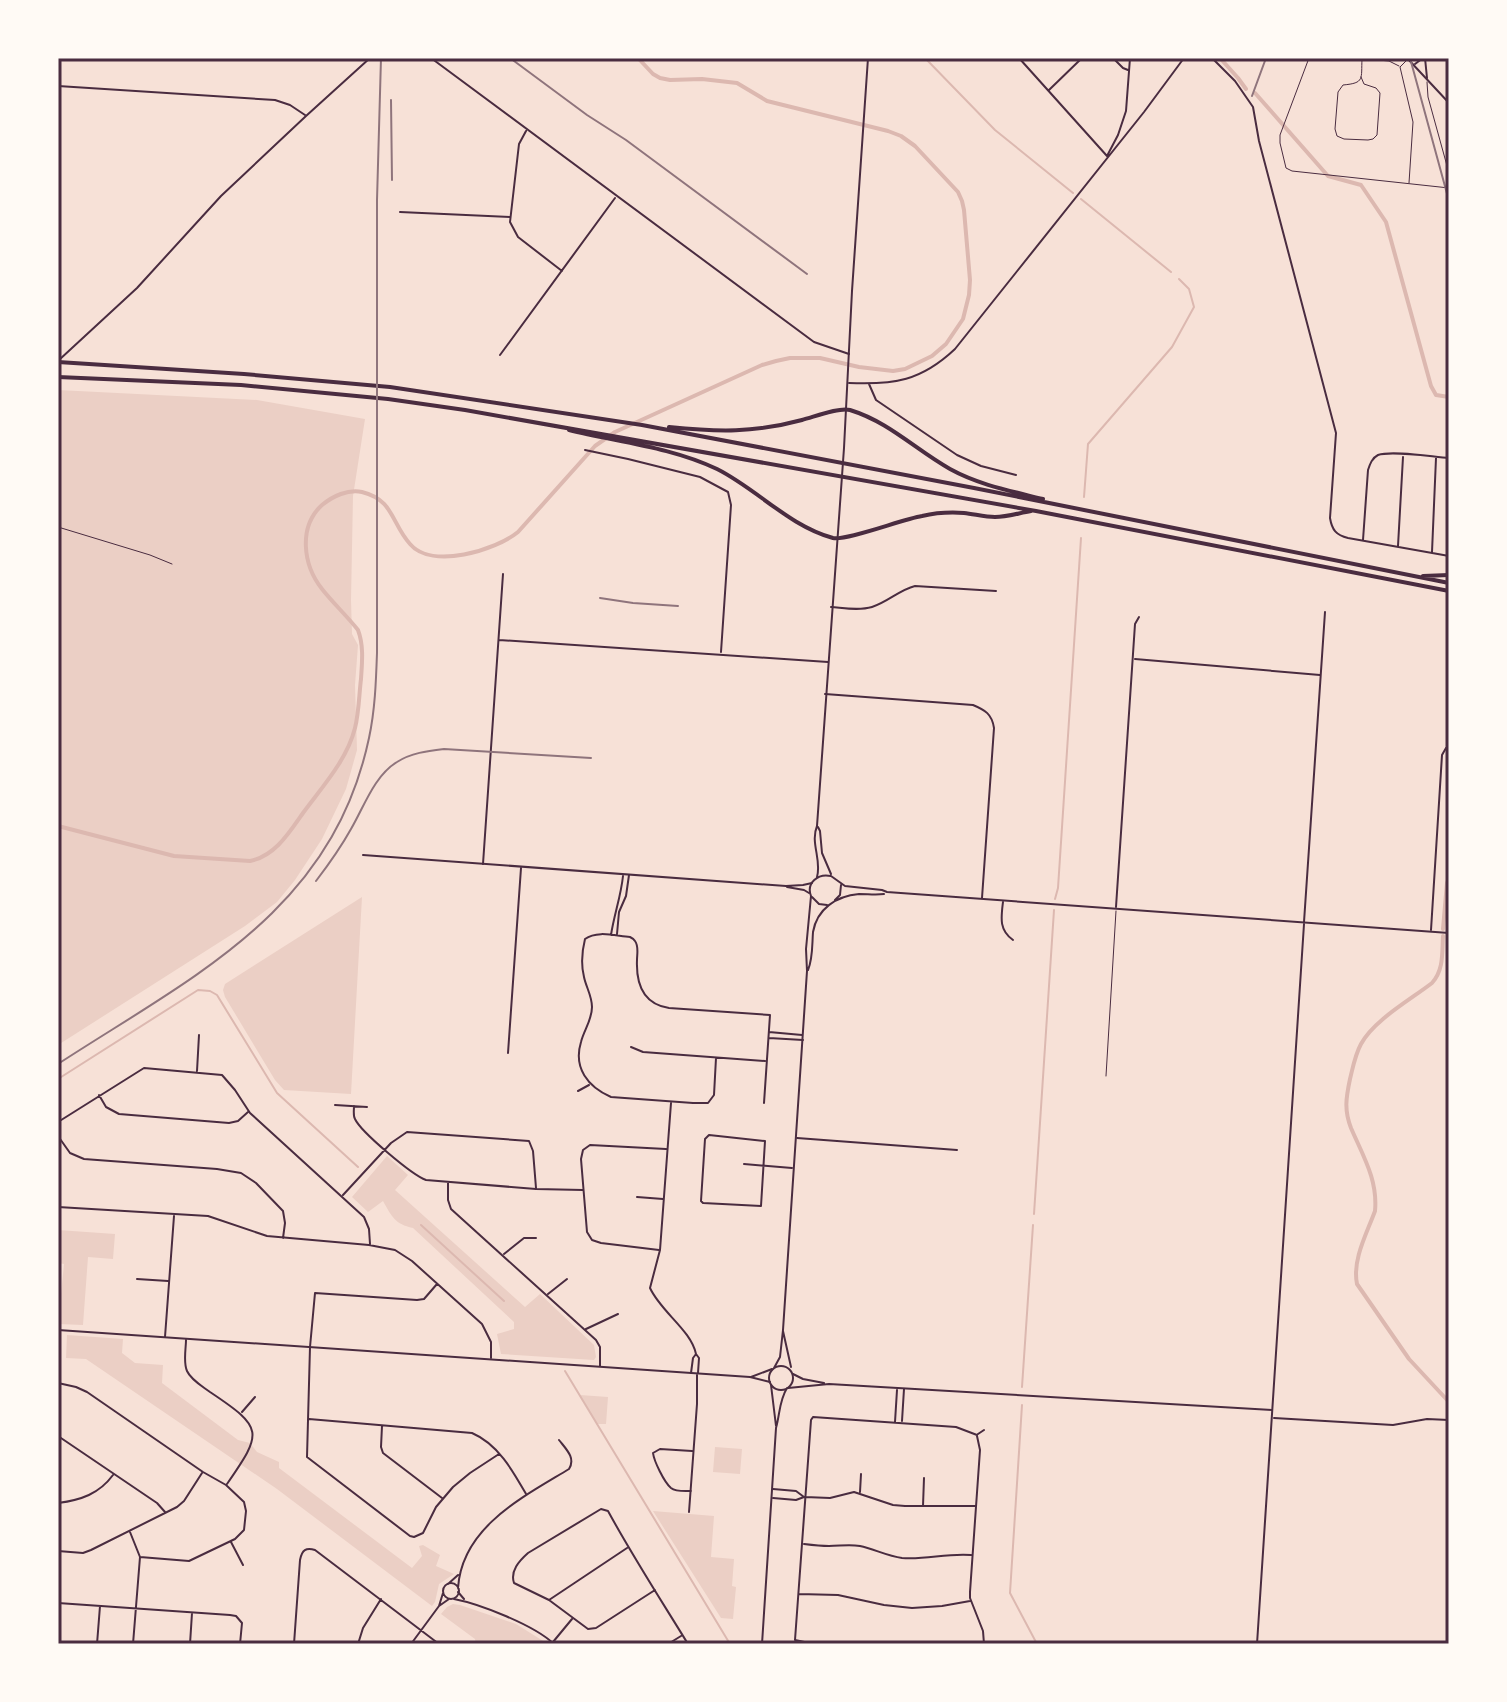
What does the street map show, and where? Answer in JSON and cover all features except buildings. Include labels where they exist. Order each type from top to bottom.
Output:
[{"type":"highway","points":[[58,361],[364,384],[469,397],[620,423],[692,430],[756,430],[846,409],[885,425],[940,463],[981,484],[1096,512]]},
{"type":"highway","points":[[58,377],[241,385],[388,399],[603,433],[1036,511],[1449,591]]},
{"type":"highway","points":[[535,422],[648,447],[717,469],[783,513],[836,539],[938,513],[996,517],[1036,511]]},
{"type":"highway","points":[[642,425],[1449,583]]},
{"type":"highway","points":[[1417,577],[1449,575]]},
{"type":"street","points":[[58,361],[137,288],[211,207],[370,58]]},
{"type":"street","points":[[431,58],[814,342],[849,354]]},
{"type":"street","points":[[762,1644],[776,1428],[769,1375],[780,1357],[783,1330],[810,895],[819,869],[814,832],[817,826],[844,448],[868,58]]},
{"type":"street","points":[[1019,58],[1107,156]]},
{"type":"street","points":[[1049,90],[1082,58]]},
{"type":"street","points":[[1113,58],[1129,70]]},
{"type":"street","points":[[1107,156],[1126,111],[1130,58]]},
{"type":"street","points":[[847,383],[902,381],[922,374],[943,361],[999,295],[1184,58]]},
{"type":"street","points":[[1212,58],[1235,81],[1255,113],[1257,131],[1336,433],[1330,518],[1332,529],[1340,536],[1449,556]]},
{"type":"street","points":[[1414,65],[1424,58],[1427,79]]},
{"type":"street","points":[[1408,59],[1449,103]]},
{"type":"street","points":[[58,86],[275,100],[290,105],[306,116]]},
{"type":"street","points":[[527,130],[519,144],[510,222],[518,237],[562,271]]},
{"type":"street","points":[[500,355],[616,197]]},
{"type":"street","points":[[400,212],[511,217]]},
{"type":"street","points":[[868,383],[876,400],[957,455],[981,466],[1016,475]]},
{"type":"street","points":[[585,450],[700,477],[725,489],[731,500],[721,655]]},
{"type":"street","points":[[1398,547],[1403,455]]},
{"type":"street","points":[[1363,541],[1371,461],[1377,456],[1449,458]]},
{"type":"street","points":[[1432,553],[1436,458]]},
{"type":"street","points":[[483,864],[503,574]]},
{"type":"street","points":[[831,607],[869,608],[915,586],[996,591]]},
{"type":"street","points":[[1257,1644],[1325,612]]},
{"type":"street","points":[[1116,908],[1132,659],[1135,624],[1139,617]]},
{"type":"street","points":[[499,640],[828,662]]},
{"type":"street","points":[[1132,659],[1321,675]]},
{"type":"street","points":[[825,694],[973,705],[989,713],[994,728],[982,900]]},
{"type":"street","points":[[1431,931],[1442,755],[1449,747]]},
{"type":"street","points":[[817,826],[824,861],[832,876],[849,888],[1449,933]]},
{"type":"street","points":[[363,855],[786,886],[812,883]]},
{"type":"street","points":[[508,1053],[522,866]]},
{"type":"street","points":[[611,935],[621,897],[623,874]]},
{"type":"street","points":[[816,878],[826,874],[832,876]]},
{"type":"street","points":[[617,936],[619,912],[626,896],[629,875]]},
{"type":"street","points":[[834,901],[841,891],[840,884]]},
{"type":"street","points":[[786,886],[804,890],[819,904],[829,904]]},
{"type":"street","points":[[807,971],[811,963],[816,920],[823,909],[834,901],[856,895],[882,895],[887,892]]},
{"type":"street","points":[[1003,901],[1001,923],[1006,935],[1013,940]]},
{"type":"street","points":[[716,1058],[714,1095],[711,1101],[702,1103],[611,1097],[590,1084],[579,1062],[580,1045],[592,1008],[583,974],[584,945],[589,936],[630,937],[636,942],[638,978],[645,996],[654,1004],[669,1008],[770,1015],[764,1103]]},
{"type":"street","points":[[769,1032],[803,1035]]},
{"type":"street","points":[[197,1072],[199,1035]]},
{"type":"street","points":[[768,1038],[803,1040]]},
{"type":"street","points":[[631,1047],[643,1052],[766,1061]]},
{"type":"street","points":[[58,1122],[144,1068],[222,1075],[249,1111],[367,1222],[369,1245]]},
{"type":"street","points":[[578,1091],[590,1084]]},
{"type":"street","points":[[99,1095],[106,1107],[119,1114],[229,1123],[238,1121],[249,1111]]},
{"type":"street","points":[[671,1102],[660,1250],[650,1288],[658,1303],[692,1342],[699,1358],[689,1512]]},
{"type":"street","points":[[335,1105],[367,1107]]},
{"type":"street","points":[[354,1106],[355,1120],[420,1178],[448,1183],[583,1190]]},
{"type":"street","points":[[342,1196],[384,1149],[407,1132],[529,1141],[532,1144],[536,1189]]},
{"type":"street","points":[[58,1136],[70,1153],[84,1159],[241,1173],[256,1183],[283,1211],[283,1239]]},
{"type":"street","points":[[706,1136],[765,1141],[765,1166],[761,1206],[701,1201],[706,1136]]},
{"type":"street","points":[[795,1138],[957,1150]]},
{"type":"street","points":[[660,1250],[592,1240],[587,1232],[581,1159],[583,1150],[590,1145],[668,1149]]},
{"type":"street","points":[[744,1164],[793,1168]]},
{"type":"street","points":[[448,1183],[451,1209],[596,1340],[600,1347],[600,1367]]},
{"type":"street","points":[[637,1197],[664,1199]]},
{"type":"street","points":[[58,1207],[208,1216],[253,1233],[283,1239],[369,1245],[395,1250],[412,1261],[482,1324],[491,1342],[491,1360]]},
{"type":"street","points":[[165,1338],[174,1215]]},
{"type":"street","points":[[503,1254],[524,1238],[536,1238]]},
{"type":"street","points":[[137,1279],[169,1281]]},
{"type":"street","points":[[548,1295],[567,1279]]},
{"type":"street","points":[[437,1284],[424,1299],[417,1300],[315,1293],[307,1457],[410,1536],[417,1537],[460,1480],[499,1454]]},
{"type":"street","points":[[585,1330],[618,1314]]},
{"type":"street","points":[[58,1330],[750,1377],[770,1382],[779,1390],[829,1384]]},
{"type":"street","points":[[776,1428],[781,1398],[793,1381],[783,1330]]},
{"type":"street","points":[[186,1340],[188,1373],[242,1413],[251,1428],[250,1451],[226,1485]]},
{"type":"street","points":[[691,1373],[696,1354]]},
{"type":"street","points":[[750,1377],[784,1366],[803,1379],[829,1384],[1273,1410]]},
{"type":"street","points":[[58,1383],[87,1392],[240,1497],[246,1511],[244,1530],[230,1541],[189,1561],[140,1557]]},
{"type":"street","points":[[895,1422],[897,1389]]},
{"type":"street","points":[[902,1423],[904,1389]]},
{"type":"street","points":[[242,1413],[255,1397]]},
{"type":"street","points":[[814,1644],[795,1640],[809,1425],[813,1417],[956,1427],[977,1435]]},
{"type":"street","points":[[1273,1418],[1393,1425],[1427,1419],[1449,1420]]},
{"type":"street","points":[[307,1419],[472,1433],[499,1454],[526,1494]]},
{"type":"street","points":[[382,1425],[383,1453],[443,1499]]},
{"type":"street","points":[[977,1435],[984,1430]]},
{"type":"street","points":[[977,1435],[980,1450],[971,1600],[983,1631],[984,1644]]},
{"type":"street","points":[[58,1436],[157,1503],[165,1513]]},
{"type":"street","points":[[439,1606],[458,1590],[459,1574],[483,1529],[526,1494],[569,1469],[572,1458],[559,1440]]},
{"type":"street","points":[[691,1491],[670,1487],[653,1453],[660,1449],[693,1451]]},
{"type":"street","points":[[58,1551],[83,1553],[165,1513],[184,1501],[203,1472]]},
{"type":"street","points":[[58,1503],[93,1494],[105,1486],[114,1474]]},
{"type":"street","points":[[860,1493],[861,1474]]},
{"type":"street","points":[[923,1507],[924,1478]]},
{"type":"street","points":[[772,1489],[796,1491],[804,1497]]},
{"type":"street","points":[[771,1498],[796,1500],[860,1493],[893,1505],[976,1506]]},
{"type":"street","points":[[655,1590],[596,1628],[588,1629],[549,1600],[517,1585],[513,1573],[528,1553],[604,1509],[608,1511],[688,1644]]},
{"type":"street","points":[[129,1531],[140,1557],[133,1644]]},
{"type":"street","points":[[230,1541],[243,1565]]},
{"type":"street","points":[[803,1544],[857,1545],[901,1558],[972,1555]]},
{"type":"street","points":[[549,1600],[628,1547]]},
{"type":"street","points":[[294,1644],[300,1560],[305,1549],[315,1550],[439,1644]]},
{"type":"street","points":[[411,1644],[439,1606],[444,1588],[459,1574]]},
{"type":"street","points":[[447,1585],[452,1584],[465,1600]]},
{"type":"street","points":[[443,1592],[445,1597],[465,1600],[517,1621],[553,1644],[574,1617]]},
{"type":"street","points":[[798,1594],[838,1595],[912,1608],[971,1600]]},
{"type":"street","points":[[358,1644],[363,1628],[381,1599]]},
{"type":"street","points":[[58,1603],[230,1615],[242,1623],[240,1644]]},
{"type":"street","points":[[97,1644],[100,1606]]},
{"type":"street","points":[[190,1644],[192,1612]]},
{"type":"street","points":[[668,1644],[683,1635]]},
{"type":"lane","points":[[1309,58],[1280,143],[1286,168],[1449,188]]},
{"type":"lane","points":[[1361,77],[1357,84],[1341,87],[1338,92],[1336,134],[1341,138],[1368,140],[1377,135],[1380,93],[1364,84],[1359,58],[1393,62],[1400,67],[1413,122],[1409,185]]},
{"type":"lane","points":[[1400,67],[1408,59]]},
{"type":"lane","points":[[1427,79],[1428,97],[1449,173]]},
{"type":"lane","points":[[58,527],[172,564]]},
{"type":"lane","points":[[1106,1076],[1116,908]]},
{"type":"shaded area","points":[[58,390],[257,400],[365,419],[353,496],[351,600],[352,634],[358,645],[355,685],[357,750],[346,789],[322,839],[277,902],[245,926],[58,1045]]},
{"type":"shaded area","points":[[362,897],[351,1094],[284,1090],[225,997],[225,984]]},
{"type":"shaded area","points":[[387,1156],[408,1175],[395,1190],[525,1307],[540,1294],[594,1345],[594,1360],[501,1354],[497,1334],[514,1329],[514,1322],[413,1228],[395,1219],[383,1201],[368,1212],[352,1197]]},
{"type":"shaded area","points":[[58,1230],[115,1234],[113,1259],[88,1257],[83,1325],[58,1324],[58,1294],[61,1294],[64,1264],[58,1263]]},
{"type":"shaded area","points":[[67,1335],[123,1339],[122,1353],[135,1363],[163,1365],[162,1383],[238,1440],[250,1443],[257,1452],[279,1462],[279,1468],[412,1568],[422,1556],[419,1546],[423,1545],[440,1555],[436,1566],[454,1574],[439,1584],[432,1606],[277,1489],[86,1359],[66,1358]]},
{"type":"shaded area","points":[[580,1395],[608,1397],[606,1424],[597,1424]]},
{"type":"shaded area","points":[[715,1447],[742,1449],[740,1474],[713,1472]]},
{"type":"shaded area","points":[[653,1511],[714,1516],[711,1557],[734,1559],[732,1586],[736,1587],[733,1619],[721,1618]]},
{"type":"shaded area","points":[[453,1604],[516,1624],[548,1644],[476,1644],[475,1639],[441,1614]]},
{"type":"waterway","points":[[58,826],[174,856],[250,861],[267,854],[287,836],[340,762],[351,740],[357,716],[362,661],[360,636],[326,594],[307,558],[309,524],[314,514],[331,499],[351,492],[372,496],[386,506],[404,536],[420,552],[448,556],[480,551],[518,532],[595,446],[615,432],[762,365],[790,358],[820,358],[893,371],[905,369],[932,356],[946,344],[963,319],[969,295],[964,210],[958,192],[915,146],[888,131],[767,101],[737,83],[660,78],[638,58]]},
{"type":"waterway","points":[[925,58],[995,130],[1073,193]]},
{"type":"waterway","points":[[1220,58],[1246,89]]},
{"type":"waterway","points":[[1255,93],[1328,176],[1361,185],[1386,222],[1431,386],[1436,395],[1449,397]]},
{"type":"waterway","points":[[1081,199],[1171,272]]},
{"type":"waterway","points":[[1084,497],[1088,444],[1172,347],[1194,307],[1189,289],[1179,279]]},
{"type":"waterway","points":[[1055,899],[1081,538]]},
{"type":"waterway","points":[[1443,929],[1449,878]]},
{"type":"waterway","points":[[1034,1214],[1054,910]]},
{"type":"waterway","points":[[1443,936],[1442,961],[1436,978],[1383,1019],[1361,1044],[1353,1066],[1346,1104],[1351,1128],[1372,1178],[1375,1200],[1375,1211],[1358,1256],[1357,1284],[1409,1359],[1449,1402]]},
{"type":"waterway","points":[[58,1079],[198,990],[210,991],[217,995],[277,1093],[358,1167]]},
{"type":"waterway","points":[[421,1225],[504,1301]]},
{"type":"waterway","points":[[1022,1387],[1033,1225]]},
{"type":"waterway","points":[[565,1371],[730,1644]]},
{"type":"waterway","points":[[1022,1405],[1010,1593],[1037,1644]]},
{"type":"railway","points":[[58,1064],[206,968],[250,933],[290,894],[324,850],[351,798],[369,738],[377,664],[377,200],[381,58]]},
{"type":"railway","points":[[510,58],[807,274]]},
{"type":"railway","points":[[1252,96],[1266,58]]},
{"type":"railway","points":[[1410,58],[1449,201]]},
{"type":"railway","points":[[391,100],[392,180]]},
{"type":"railway","points":[[600,598],[678,606]]},
{"type":"railway","points":[[316,881],[382,775],[408,756],[444,749],[591,758]]}]
